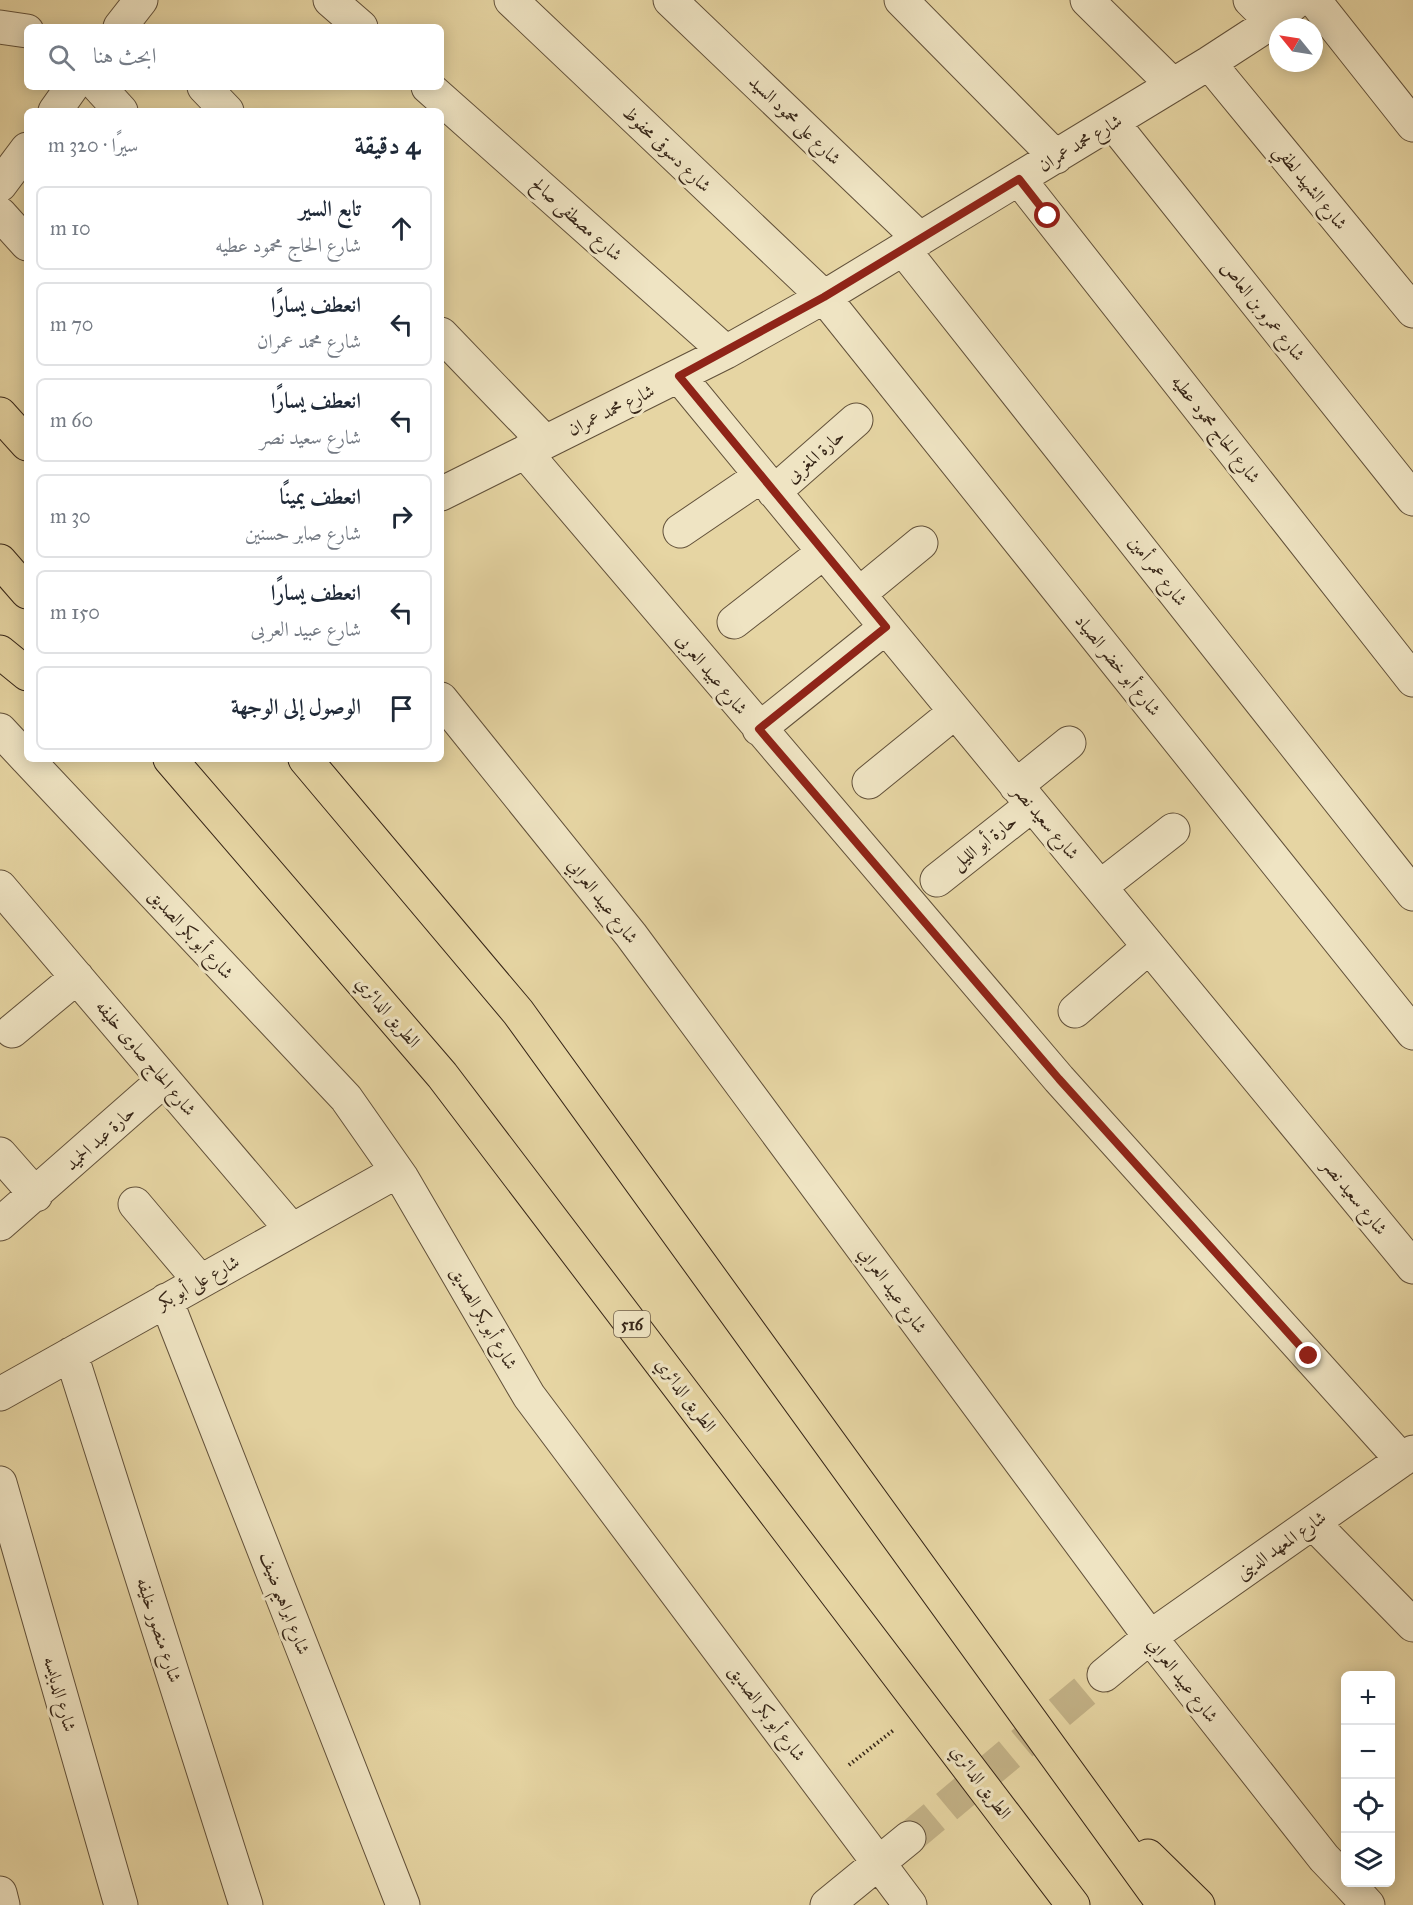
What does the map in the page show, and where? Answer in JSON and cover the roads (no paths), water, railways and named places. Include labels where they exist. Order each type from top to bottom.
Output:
[{"type":"highway","points":[[0,414],[24,441]]},
{"type":"highway","points":[[0,561],[24,589]]},
{"type":"highway","points":[[0,652],[24,672]]},
{"type":"highway","name":"الطريق الدائري","points":[[173,762],[442,1075],[924,1706],[1073,1905]]},
{"type":"highway","points":[[308,762],[518,1012],[1072,1781],[1164,1905]]},
{"type":"highway","points":[[1072,1781],[1198,1905]]},
{"type":"highway","points":[[1043,1863],[1057,1905]]},
{"type":"street","points":[[330,0],[358,24]]},
{"type":"street","name":"شارع دسوقى محفوظ","points":[[511,0],[824,297]]},
{"type":"street","name":"شارع على محمود السيد","points":[[670,0],[911,244]]},
{"type":"street","points":[[901,0],[1056,157]]},
{"type":"street","points":[[1087,0],[1173,85]]},
{"type":"street","name":"شارع محمد عمران","points":[[444,492],[726,352],[824,297],[1209,63],[1261,11],[1298,0]]},
{"type":"street","points":[[1314,0],[1413,124]]},
{"type":"street","points":[[0,27],[24,31]]},
{"type":"street","name":"شارع الشهيد لطفي","points":[[1209,63],[1413,311]]},
{"type":"street","points":[[57,108],[70,90]]},
{"type":"street","points":[[102,90],[118,108]]},
{"type":"street","points":[[207,90],[224,108]]},
{"type":"street","name":"شارع مصطفى صالح","points":[[431,90],[726,352]]},
{"type":"street","name":"شارع عمرو بن العاص","points":[[1113,123],[1413,500]]},
{"type":"street","points":[[0,185],[24,153]]},
{"type":"street","name":"شارع الحاج محمود عطيه","points":[[1019,179],[1413,680]]},
{"type":"street","points":[[0,214],[24,241]]},
{"type":"street","name":"شارع عمر أمين","points":[[911,244],[1413,894]]},
{"type":"street","name":"شارع أبو خضر الصياد","points":[[824,297],[1413,1033]]},
{"type":"street","name":"شارع عبيد العربى","points":[[444,338],[535,447],[759,729],[1059,1079],[1408,1456]]},
{"type":"street","name":"شارع سعيد نصر","points":[[679,376],[1413,1267]]},
{"type":"street","name":"حارة المغربى","points":[[680,531],[768,484],[856,420]]},
{"type":"street","points":[[859,594],[921,543]]},
{"type":"street","points":[[734,621],[824,552]]},
{"type":"street","points":[[759,729],[886,627]]},
{"type":"street","name":"شارع عبيد العرابي","points":[[444,703],[631,935],[1150,1637],[1341,1877]]},
{"type":"street","points":[[869,782],[955,712]]},
{"type":"street","name":"شارع أبو بكر الصديق","points":[[0,730],[24,756]]},
{"type":"street","name":"حارة أبو الليل","points":[[937,880],[1024,795],[1069,743]]},
{"type":"street","name":"شارع أبو بكر الصديق","points":[[30,762],[346,1098],[396,1172],[529,1396],[910,1905]]},
{"type":"street","points":[[1100,887],[1173,830]]},
{"type":"street","name":"شارع الحاج صاوى خليفه","points":[[0,887],[291,1229]]},
{"type":"street","points":[[1075,1011],[1149,947]]},
{"type":"street","points":[[12,1031],[77,977]]},
{"type":"street","name":"حارة عبد الحميد","points":[[0,1224],[36,1195],[164,1080]]},
{"type":"street","points":[[0,1154],[36,1195]]},
{"type":"street","name":"شارع على أبو بكر","points":[[0,1394],[396,1172]]},
{"type":"street","points":[[135,1204],[200,1281]]},
{"type":"street","name":"شارع ابراهيم ضيف","points":[[166,1300],[403,1905]]},
{"type":"street","name":"شارع منصور خليفه","points":[[71,1354],[246,1905]]},
{"type":"street","name":"شارع المعهد الدينى","points":[[1104,1675],[1150,1637],[1408,1456]]},
{"type":"street","name":"شارع الدبايسه","points":[[0,1483],[121,1905]]},
{"type":"street","points":[[1313,1523],[1413,1625]]},
{"type":"street","points":[[826,1905],[909,1838]]},
{"type":"street","name":"شارع عبيد العرابي","points":[[1351,1887],[1368,1905]]},
{"type":"street","points":[[0,1893],[3,1905]]},
{"type":"tunnel","points":[[909,1838],[1104,1675]]}]
